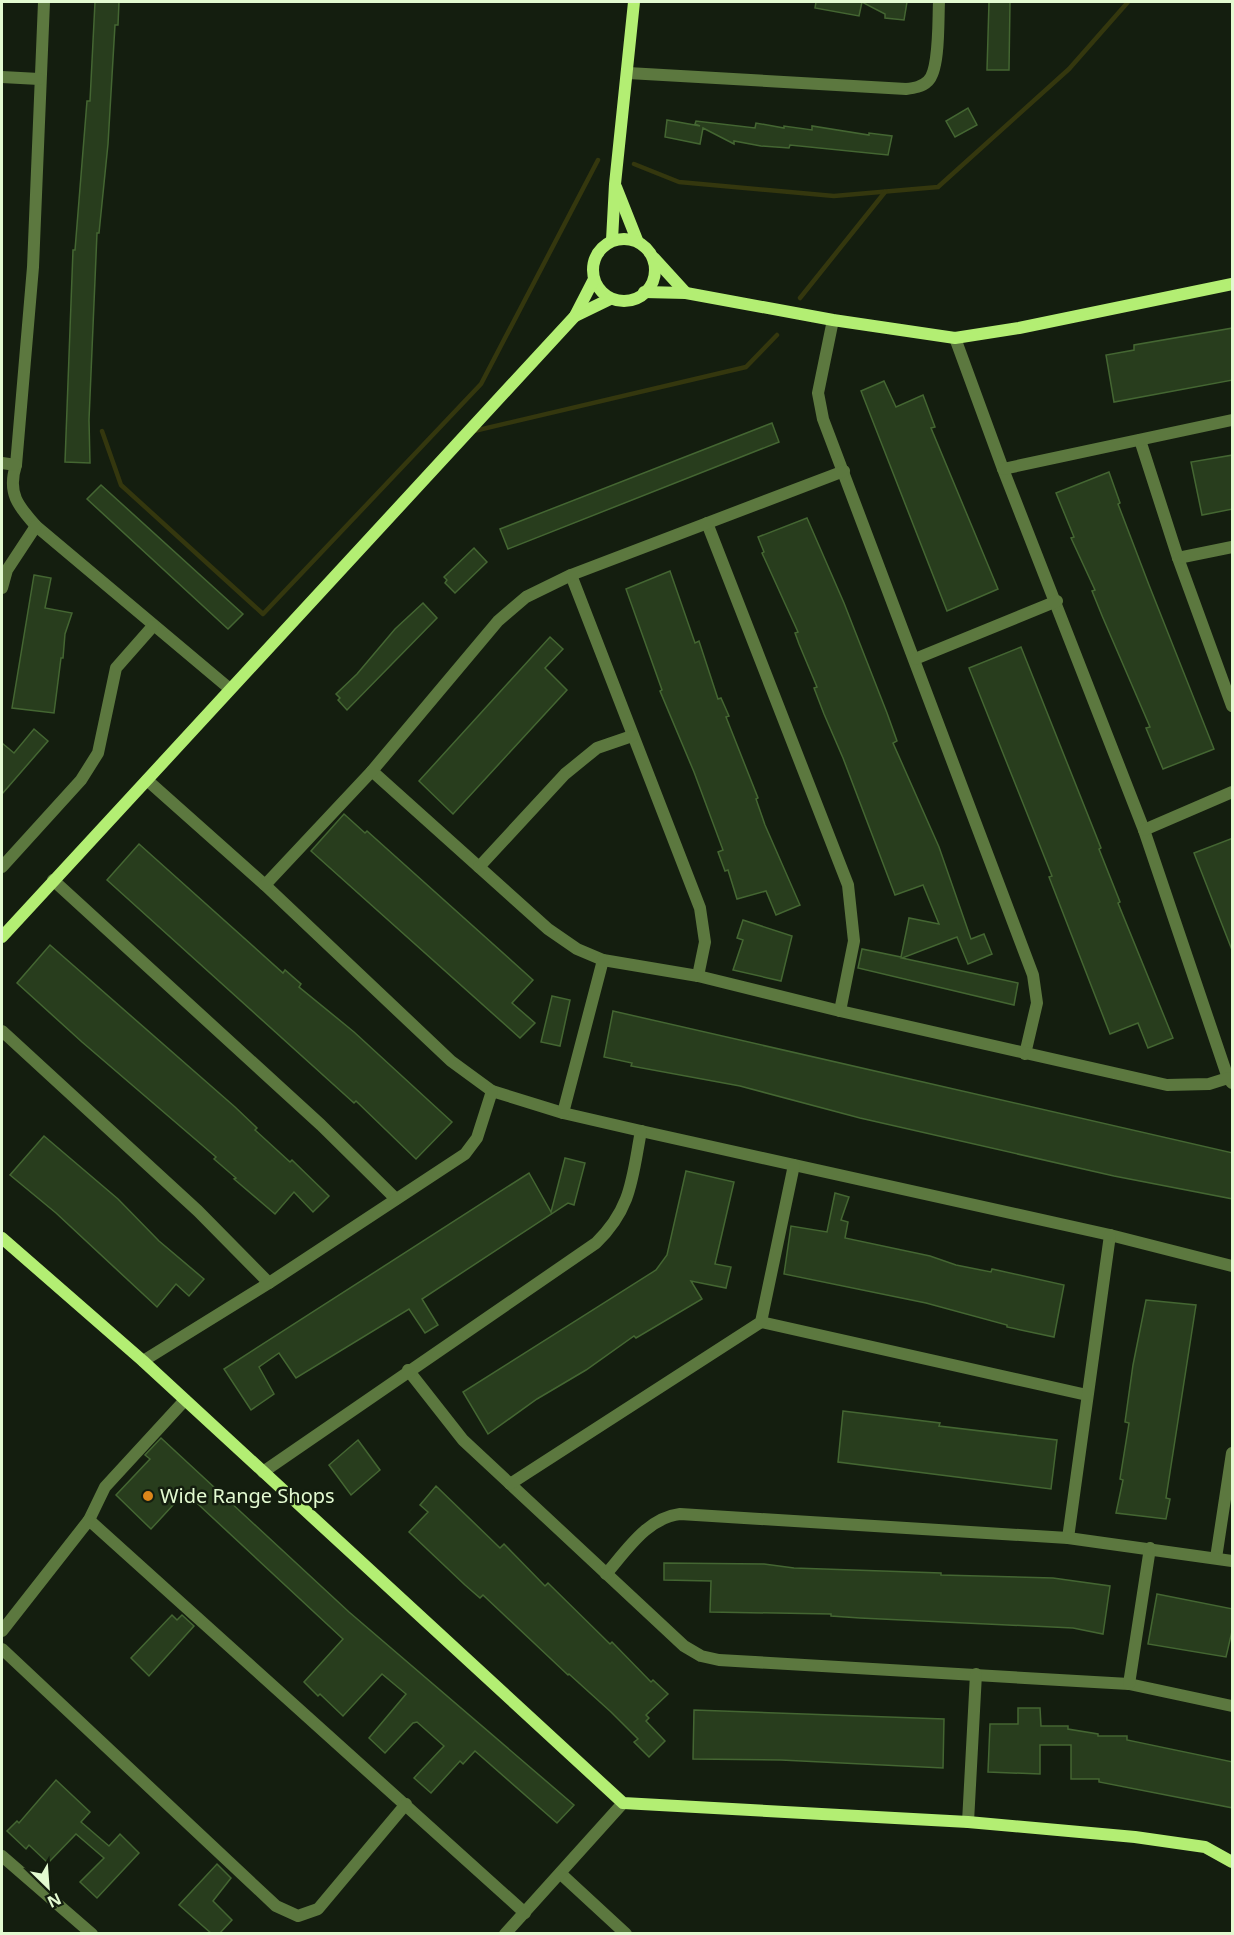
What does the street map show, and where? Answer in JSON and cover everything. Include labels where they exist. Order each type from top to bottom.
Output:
[{"type":"street","points":[[44,2],[39,79],[33,267],[12,477],[16,503],[36,526],[230,689]]},
{"type":"street","points":[[612,240],[615,184],[634,2]]},
{"type":"street","points":[[628,73],[906,89],[919,87],[930,80],[935,70],[939,2]]},
{"type":"street","points":[[2,77],[39,79]]},
{"type":"street","points":[[615,184],[637,240],[686,293]]},
{"type":"street","points":[[2,937],[575,316],[593,281],[594,256],[612,240],[637,240]]},
{"type":"street","points":[[575,316],[610,299],[635,300],[653,283],[654,258]]},
{"type":"street","points":[[593,281],[610,299]]},
{"type":"street","points":[[644,291],[686,293],[833,320],[955,338],[1019,328],[1233,284]]},
{"type":"street","points":[[833,320],[818,393],[823,419],[1033,975],[1037,1003],[1025,1053]]},
{"type":"street","points":[[372,771],[548,929],[577,948],[603,960],[698,976],[840,1011],[1167,1084],[1209,1084],[1230,1080],[1144,830],[1057,602],[1003,469],[955,338]]},
{"type":"street","points":[[1003,469],[1233,420]]},
{"type":"street","points":[[1140,440],[1178,558],[1228,679],[1233,706]]},
{"type":"street","points":[[2,463],[15,465]]},
{"type":"street","points":[[265,885],[372,771],[498,621],[526,597],[571,575],[844,471]]},
{"type":"street","points":[[707,523],[848,885],[854,941],[840,1011]]},
{"type":"street","points":[[2,588],[6,570],[36,526]]},
{"type":"street","points":[[1178,558],[1233,548]]},
{"type":"street","points":[[571,575],[700,908],[705,942],[698,976]]},
{"type":"street","points":[[915,659],[1057,602]]},
{"type":"street","points":[[2,867],[81,780],[98,753],[116,668],[153,626]]},
{"type":"street","points":[[479,867],[565,774],[597,748],[632,736]]},
{"type":"street","points":[[147,780],[265,885],[451,1061],[492,1091],[563,1113],[1110,1235],[1233,1266]]},
{"type":"street","points":[[1144,830],[1233,792]]},
{"type":"street","points":[[53,880],[321,1125],[396,1199]]},
{"type":"street","points":[[563,1113],[603,960]]},
{"type":"street","points":[[2,1031],[198,1211],[269,1283]]},
{"type":"street","points":[[143,1361],[269,1283],[465,1154],[477,1138],[492,1091]]},
{"type":"street","points":[[263,1472],[408,1370],[596,1243],[614,1225],[626,1203],[641,1131]]},
{"type":"street","points":[[510,1484],[761,1322],[794,1165]]},
{"type":"street","points":[[1068,1538],[1110,1235]]},
{"type":"street","points":[[2,1238],[143,1361],[623,1803],[968,1822],[1136,1837],[1204,1848],[1233,1862]]},
{"type":"street","points":[[761,1322],[1087,1395]]},
{"type":"street","points":[[408,1370],[463,1440],[684,1647],[701,1656],[731,1661],[1129,1684],[1233,1706]]},
{"type":"street","points":[[2,1631],[89,1520],[112,1478],[185,1400]]},
{"type":"street","points":[[1216,1558],[1233,1453]]},
{"type":"street","points":[[606,1574],[647,1528],[663,1516],[680,1514],[1068,1538],[1233,1561]]},
{"type":"street","points":[[89,1520],[525,1913]]},
{"type":"street","points":[[1129,1684],[1150,1548]]},
{"type":"street","points":[[2,1649],[276,1906],[298,1916],[318,1909],[406,1804]]},
{"type":"street","points":[[968,1822],[976,1674]]},
{"type":"street","points":[[505,1934],[623,1803]]},
{"type":"street","points":[[2,1857],[92,1934]]},
{"type":"street","points":[[561,1874],[626,1934]]},
{"type":"building","points":[[95,2],[119,2],[118,25],[115,25],[108,144],[99,233],[97,233],[89,420],[90,463],[65,462],[73,250],[75,250],[87,101],[90,101]]},
{"type":"building","points":[[816,2],[862,2],[859,16],[815,8]]},
{"type":"building","points":[[862,2],[907,2],[904,20],[885,18],[885,14]]},
{"type":"building","points":[[989,2],[1010,2],[1009,70],[987,70]]},
{"type":"building","points":[[968,108],[977,125],[955,137],[946,121]]},
{"type":"building","points":[[667,120],[700,126],[695,124],[696,121],[755,128],[756,123],[812,130],[812,126],[869,135],[869,133],[892,136],[888,155],[790,145],[789,148],[761,146],[734,141],[734,144],[703,128],[700,144],[665,137]]},
{"type":"building","points":[[1233,328],[1233,380],[1114,402],[1106,355],[1134,350],[1134,345]]},
{"type":"building","points":[[884,381],[896,407],[923,395],[935,427],[931,428],[998,589],[947,611],[861,391]]},
{"type":"building","points":[[772,423],[779,442],[508,549],[500,529]]},
{"type":"building","points":[[1233,455],[1233,509],[1202,515],[1191,462]]},
{"type":"building","points":[[1109,472],[1120,503],[1118,504],[1214,749],[1163,769],[1146,728],[1150,727],[1092,591],[1095,590],[1071,538],[1074,537],[1056,493]]},
{"type":"building","points":[[101,485],[243,614],[228,629],[87,499]]},
{"type":"building","points":[[807,518],[844,603],[887,713],[897,741],[893,743],[939,847],[971,939],[984,934],[992,954],[968,964],[957,937],[902,958],[1018,983],[1014,1005],[858,968],[862,949],[901,957],[909,918],[939,924],[923,885],[895,895],[814,688],[817,687],[795,633],[798,632],[762,553],[764,552],[758,537]]},
{"type":"building","points":[[474,548],[487,562],[455,593],[445,583],[447,580],[444,577]]},
{"type":"building","points":[[670,571],[695,643],[699,641],[718,699],[721,698],[729,716],[726,717],[758,798],[756,799],[765,825],[800,905],[776,915],[766,891],[737,899],[728,870],[725,871],[718,852],[723,850],[660,691],[662,690],[626,589]]},
{"type":"building","points":[[34,575],[51,578],[45,608],[72,613],[65,634],[54,713],[12,708]]},
{"type":"building","points":[[423,603],[437,618],[347,710],[336,694],[357,674],[395,629]]},
{"type":"building","points":[[550,637],[563,649],[545,668],[567,690],[453,814],[419,781]]},
{"type":"building","points":[[1021,647],[1101,848],[1099,849],[1120,902],[1118,903],[1173,1038],[1148,1048],[1138,1023],[1110,1034],[1049,877],[1052,876],[969,668]]},
{"type":"building","points":[[34,729],[48,741],[2,794],[2,743],[14,753]]},
{"type":"building","points":[[344,814],[365,833],[367,831],[533,980],[512,1003],[535,1023],[520,1038],[311,851]]},
{"type":"building","points":[[1233,838],[1233,950],[1232,950],[1194,853]]},
{"type":"building","points":[[139,844],[283,973],[285,970],[301,984],[299,987],[354,1032],[452,1122],[416,1159],[356,1101],[354,1103],[107,880]]},
{"type":"building","points":[[743,920],[792,936],[781,981],[733,970],[743,940],[737,938]]},
{"type":"building","points":[[50,945],[235,1107],[257,1128],[255,1130],[290,1162],[292,1160],[329,1196],[313,1212],[294,1192],[275,1214],[234,1179],[236,1178],[214,1159],[216,1157],[17,983]]},
{"type":"building","points":[[552,996],[570,1000],[560,1046],[541,1042]]},
{"type":"building","points":[[613,1011],[1233,1153],[1233,1199],[1114,1176],[860,1118],[740,1086],[631,1066],[632,1063],[604,1057]]},
{"type":"building","points":[[44,1136],[118,1199],[159,1241],[204,1279],[189,1296],[176,1284],[157,1307],[56,1213],[10,1175]]},
{"type":"building","points":[[565,1158],[585,1163],[574,1205],[568,1203],[422,1299],[438,1325],[425,1333],[409,1309],[296,1378],[279,1353],[259,1367],[274,1394],[251,1410],[224,1369],[529,1173],[551,1212]]},
{"type":"building","points":[[686,1171],[734,1182],[715,1264],[731,1267],[726,1288],[691,1281],[702,1299],[636,1338],[634,1336],[488,1434],[463,1392],[656,1270],[667,1255]]},
{"type":"building","points":[[835,1193],[849,1197],[841,1220],[848,1222],[845,1238],[930,1256],[956,1265],[991,1272],[992,1269],[1064,1285],[1054,1337],[1007,1327],[1007,1325],[926,1303],[784,1274],[791,1226],[827,1232]]},
{"type":"building","points":[[1146,1300],[1196,1305],[1166,1498],[1170,1499],[1166,1519],[1116,1513],[1123,1480],[1120,1479],[1129,1423],[1125,1422],[1133,1365]]},
{"type":"building","points":[[843,1411],[940,1423],[939,1426],[1057,1440],[1051,1489],[838,1462]]},
{"type":"building","points":[[161,1438],[349,1612],[574,1805],[557,1823],[475,1751],[463,1764],[460,1761],[431,1793],[414,1778],[444,1746],[417,1722],[413,1723],[385,1753],[369,1738],[406,1694],[382,1674],[343,1716],[320,1694],[318,1696],[304,1682],[343,1639],[185,1492],[151,1529],[116,1495],[150,1459],[145,1455]]},
{"type":"building","points":[[358,1440],[380,1470],[351,1495],[329,1465]]},
{"type":"building","points":[[436,1486],[500,1548],[504,1544],[545,1586],[548,1583],[610,1644],[612,1642],[651,1682],[653,1680],[668,1694],[646,1715],[649,1718],[646,1721],[665,1741],[649,1757],[634,1742],[638,1739],[611,1712],[483,1595],[480,1598],[465,1585],[409,1532],[428,1512],[420,1505]]},
{"type":"building","points":[[664,1563],[764,1564],[794,1568],[1053,1578],[1110,1586],[1103,1634],[1073,1628],[860,1618],[831,1616],[831,1614],[710,1612],[711,1581],[664,1580]]},
{"type":"building","points":[[1157,1594],[1233,1609],[1233,1627],[1226,1657],[1148,1644]]},
{"type":"building","points":[[172,1615],[177,1620],[182,1615],[194,1626],[149,1676],[131,1658]]},
{"type":"building","points":[[1018,1708],[1040,1708],[1041,1726],[1068,1726],[1068,1729],[1098,1734],[1098,1736],[1127,1736],[1127,1740],[1233,1762],[1233,1808],[1099,1782],[1099,1779],[1071,1779],[1071,1745],[1040,1745],[1040,1774],[988,1772],[990,1724],[1018,1724]]},
{"type":"building","points":[[694,1710],[944,1719],[943,1768],[781,1760],[693,1759]]},
{"type":"building","points":[[56,1780],[90,1812],[81,1822],[109,1846],[120,1834],[139,1853],[97,1898],[80,1882],[104,1858],[76,1834],[48,1863],[29,1845],[26,1849],[7,1831],[17,1821],[19,1823]]},
{"type":"building","points":[[217,1864],[231,1878],[213,1901],[232,1920],[219,1934],[212,1934],[179,1905]]},
{"type":"waterway","points":[[634,164],[679,182],[834,196],[938,187],[1069,69],[1128,2]]},
{"type":"waterway","points":[[102,431],[121,485],[263,614],[481,384],[598,160]]},
{"type":"waterway","points":[[800,298],[885,192]]},
{"type":"waterway","points":[[474,431],[746,367],[777,335]]},
{"type":"place","name":"Wide Range Shops","points":[[148,1496]]}]
